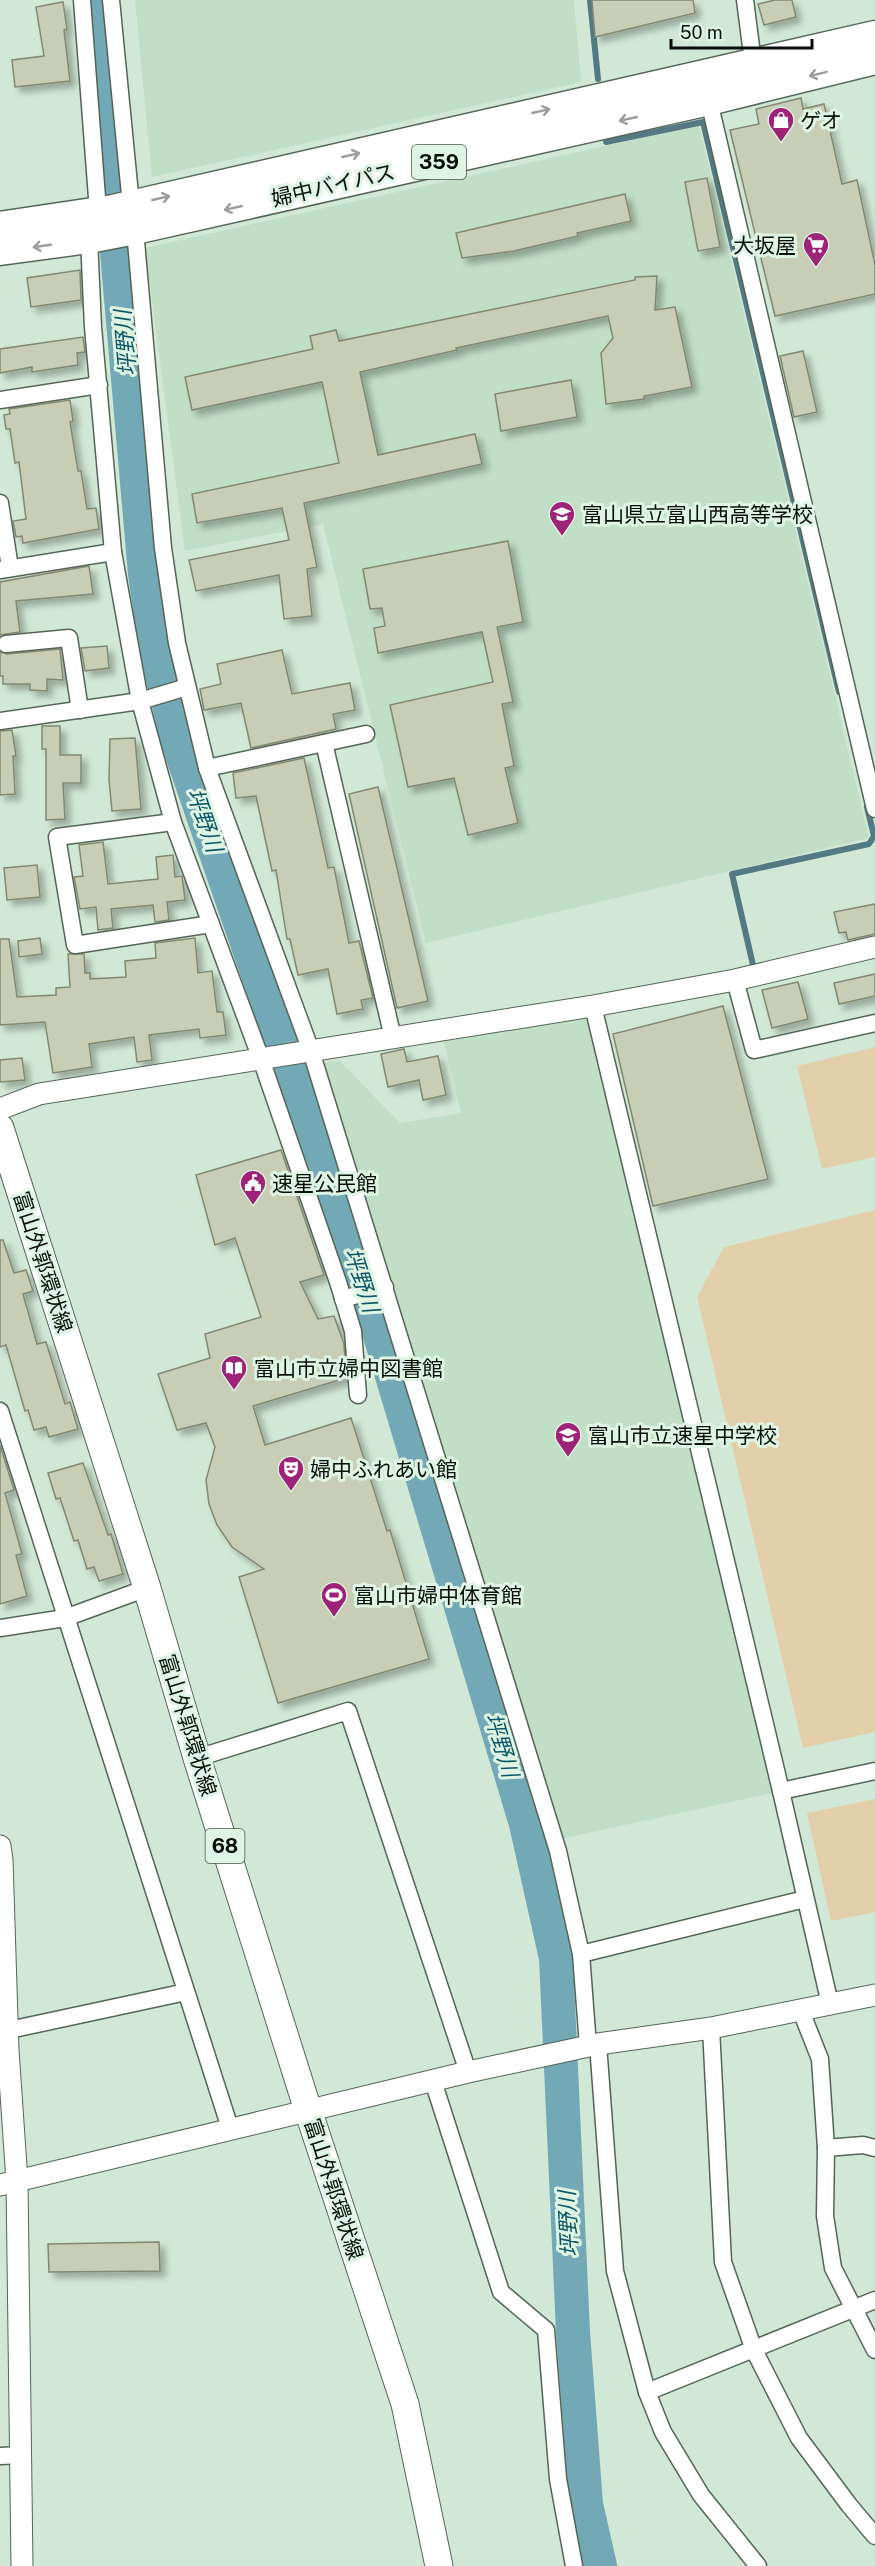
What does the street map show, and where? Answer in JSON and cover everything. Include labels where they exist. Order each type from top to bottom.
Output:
[{"type":"highway","name":"婦中バイパス","points":[[0,251],[89,239],[133,218],[753,62],[875,35]]},
{"type":"highway","name":"婦中バイパス","points":[[0,226],[98,211],[133,218],[709,101],[875,60]]},
{"type":"main road","name":"富山外郭環状線","points":[[0,1128],[147,1588],[197,1758],[308,2110],[405,2404],[439,2566]]},
{"type":"street","points":[[82,0],[98,211]]},
{"type":"street","points":[[111,0],[163,548],[177,643],[207,768],[311,1051],[558,1851],[581,1954],[589,2046],[615,2271],[647,2392],[663,2432],[701,2495],[758,2566]]},
{"type":"street","points":[[745,0],[753,62]]},
{"type":"street","points":[[709,101],[875,809]]},
{"type":"street","points":[[89,239],[113,552],[140,701],[173,822],[261,1059],[343,1299],[353,1331],[358,1395]]},
{"type":"street","points":[[0,400],[99,385]]},
{"type":"street","points":[[0,503],[5,569],[113,552]]},
{"type":"street","points":[[6,644],[69,638],[80,710]]},
{"type":"street","points":[[0,721],[140,701],[187,687]]},
{"type":"street","points":[[207,768],[366,734]]},
{"type":"street","points":[[324,743],[393,1038]]},
{"type":"street","points":[[173,822],[57,837],[75,945],[211,924]]},
{"type":"street","points":[[0,1109],[39,1094],[593,1006],[735,980],[875,947]]},
{"type":"street","points":[[735,980],[754,1050],[875,1023]]},
{"type":"street","points":[[593,1006],[830,2004]]},
{"type":"street","points":[[343,1299],[385,1287]]},
{"type":"street","points":[[0,1410],[230,2128]]},
{"type":"street","points":[[0,1629],[65,1618],[147,1588]]},
{"type":"street","points":[[197,1758],[348,1711],[468,2072]]},
{"type":"street","points":[[781,1791],[875,1771]]},
{"type":"street","points":[[0,1846],[9,2183],[10,2455],[22,2566]]},
{"type":"street","points":[[581,1954],[805,1899]]},
{"type":"street","points":[[6,2044],[186,1992]]},
{"type":"street","points":[[9,2183],[230,2128],[536,2057],[589,2046],[711,2028],[875,1995]]},
{"type":"street","points":[[801,2011],[820,2059],[826,2148],[825,2217],[833,2268],[875,2350]]},
{"type":"street","points":[[711,2028],[723,2262],[754,2350],[799,2438],[875,2536]]},
{"type":"street","points":[[433,2081],[501,2292],[546,2330],[558,2479],[574,2566]]},
{"type":"street","points":[[826,2148],[863,2145],[875,2148]]},
{"type":"street","points":[[647,2392],[875,2300]]},
{"type":"shaded area","points":[[135,0],[574,0],[581,82],[152,177]]},
{"type":"shaded area","name":"富山県立富山西高等学校","points":[[699,125],[869,838],[426,943],[323,524],[185,551],[145,248]]},
{"type":"shaded area","name":"富山市立速星中学校","points":[[591,1015],[772,1793],[560,1839],[320,1064],[339,1060],[400,1123],[461,1113],[444,1041]]},
{"type":"shaded area","points":[[875,1047],[875,1157],[822,1169],[797,1066]]},
{"type":"shaded area","points":[[875,1210],[875,1732],[803,1748],[697,1297],[724,1247]]},
{"type":"shaded area","points":[[875,1799],[875,1912],[831,1921],[807,1813]]},
{"type":"building","points":[[592,0],[693,0],[695,13],[595,37]]},
{"type":"building","points":[[775,0],[792,0],[796,17],[764,25],[758,4]]},
{"type":"building","points":[[63,2],[70,81],[15,87],[12,60],[44,56],[36,7]]},
{"type":"building","points":[[801,98],[803,109],[824,104],[842,184],[857,180],[875,265],[875,294],[775,316],[730,130],[759,124],[756,109]]},
{"type":"building","points":[[707,178],[720,247],[698,251],[685,182]]},
{"type":"building","points":[[625,194],[631,221],[514,251],[462,258],[456,233]]},
{"type":"building","points":[[80,270],[81,300],[31,307],[27,278]]},
{"type":"building","points":[[657,276],[655,310],[675,307],[692,387],[644,396],[644,399],[606,404],[601,353],[613,338],[608,316],[456,348],[457,350],[360,372],[378,455],[475,434],[482,464],[304,503],[317,567],[307,569],[312,616],[284,619],[279,575],[196,591],[189,560],[289,540],[282,508],[197,523],[192,494],[339,463],[322,382],[192,410],[185,377],[313,349],[310,336],[336,330],[339,341],[635,280],[635,277]]},
{"type":"building","points":[[83,337],[85,352],[77,353],[78,365],[32,372],[32,367],[0,373],[0,349]]},
{"type":"building","points":[[803,351],[817,412],[794,417],[780,356]]},
{"type":"building","points":[[571,380],[577,417],[501,431],[495,394]]},
{"type":"building","points":[[70,400],[73,421],[70,422],[78,471],[81,471],[87,509],[96,508],[99,529],[23,543],[22,536],[16,537],[13,521],[26,519],[19,462],[15,463],[10,429],[6,429],[4,415],[10,414],[9,409]]},
{"type":"building","points":[[508,541],[523,622],[497,627],[513,702],[502,704],[514,766],[505,768],[518,823],[468,835],[454,778],[408,787],[390,705],[493,682],[482,632],[378,653],[374,628],[385,626],[382,608],[370,609],[363,569]]},
{"type":"building","points":[[89,566],[93,594],[16,601],[20,632],[0,635],[0,582]]},
{"type":"building","points":[[107,646],[109,668],[85,671],[81,648]]},
{"type":"building","points":[[60,649],[63,680],[47,679],[47,691],[30,690],[30,684],[3,684],[3,676],[0,676],[0,652],[7,654]]},
{"type":"building","points":[[282,650],[292,694],[350,683],[355,710],[333,714],[336,729],[251,748],[241,703],[204,710],[200,689],[221,684],[217,664]]},
{"type":"building","points":[[42,726],[60,726],[60,755],[81,755],[81,783],[63,783],[65,819],[46,820],[46,749],[42,749]]},
{"type":"building","points":[[12,730],[16,756],[13,756],[15,794],[0,795],[0,731]]},
{"type":"building","points":[[135,738],[141,809],[112,811],[109,780],[110,739]]},
{"type":"building","points":[[304,758],[328,868],[334,867],[349,943],[359,941],[373,998],[361,1000],[363,1009],[337,1014],[328,969],[298,975],[290,939],[287,939],[276,870],[272,871],[256,796],[236,798],[233,773]]},
{"type":"building","points":[[378,787],[428,1001],[397,1008],[349,794]]},
{"type":"building","points":[[103,842],[108,884],[158,879],[156,857],[173,855],[175,877],[182,876],[185,900],[167,902],[169,920],[155,922],[153,905],[111,909],[113,928],[98,930],[96,907],[80,909],[74,877],[83,876],[79,845]]},
{"type":"building","points":[[37,865],[40,897],[7,900],[4,868]]},
{"type":"building","points":[[875,904],[875,934],[848,940],[846,932],[839,933],[834,912]]},
{"type":"building","points":[[40,938],[42,954],[19,957],[18,941]]},
{"type":"building","points":[[195,938],[198,973],[212,971],[217,1012],[223,1012],[226,1035],[200,1038],[199,1029],[149,1035],[152,1060],[137,1062],[134,1037],[89,1044],[92,1067],[53,1073],[45,1022],[0,1025],[0,939],[9,939],[17,997],[56,995],[56,988],[70,987],[68,954],[84,954],[85,973],[90,973],[90,979],[126,977],[125,961],[156,958],[155,943]]},
{"type":"building","points":[[875,974],[875,996],[839,1004],[834,983]]},
{"type":"building","points":[[798,982],[808,1019],[772,1028],[762,990]]},
{"type":"building","points":[[723,1006],[768,1179],[653,1206],[613,1034]]},
{"type":"building","points":[[404,1049],[407,1062],[438,1056],[446,1095],[423,1100],[419,1080],[388,1087],[381,1054]]},
{"type":"building","points":[[22,1058],[25,1080],[0,1082],[0,1060]]},
{"type":"building","points":[[281,1150],[324,1275],[300,1282],[318,1319],[334,1316],[344,1344],[346,1378],[253,1406],[265,1445],[351,1418],[387,1531],[390,1530],[429,1659],[278,1703],[239,1577],[264,1569],[232,1547],[217,1525],[209,1504],[206,1480],[215,1447],[206,1423],[177,1430],[158,1374],[210,1358],[205,1334],[261,1317],[235,1238],[215,1245],[196,1175]]},
{"type":"building","points":[[0,1240],[3,1240],[14,1273],[26,1270],[33,1291],[23,1294],[37,1344],[46,1342],[65,1404],[70,1402],[78,1429],[49,1437],[46,1427],[34,1430],[28,1410],[25,1411],[6,1345],[0,1347]]},
{"type":"building","points":[[0,1445],[14,1490],[5,1493],[22,1554],[16,1555],[27,1596],[0,1604]]},
{"type":"building","points":[[83,1463],[108,1535],[111,1534],[123,1574],[99,1581],[94,1567],[87,1569],[78,1540],[74,1541],[60,1498],[56,1499],[48,1473]]},
{"type":"building","points":[[159,2242],[160,2271],[49,2272],[48,2244]]},
{"type":"waterway","name":"坪野川","points":[[95,0],[145,574],[155,645],[177,740],[364,1282],[526,1824],[556,1958],[573,2332],[586,2504],[600,2566]]},
{"type":"waterway","points":[[590,0],[598,79]]},
{"type":"waterway","points":[[606,142],[703,122],[839,692]]},
{"type":"waterway","points":[[753,965],[732,874],[869,844],[874,836],[867,807]]},
{"type":"place","name":"ゲオ","points":[[781,143]]},
{"type":"place","name":"大坂屋","points":[[816,268]]},
{"type":"place","name":"富山県立富山西高等学校","points":[[562,537]]},
{"type":"place","name":"速星公民館","points":[[253,1206]]},
{"type":"place","name":"富山市立婦中図書館","points":[[234,1391]]},
{"type":"place","name":"富山市立速星中学校","points":[[568,1458]]},
{"type":"place","name":"婦中ふれあい館","points":[[291,1492]]},
{"type":"place","name":"富山市婦中体育館","points":[[334,1618]]}]
